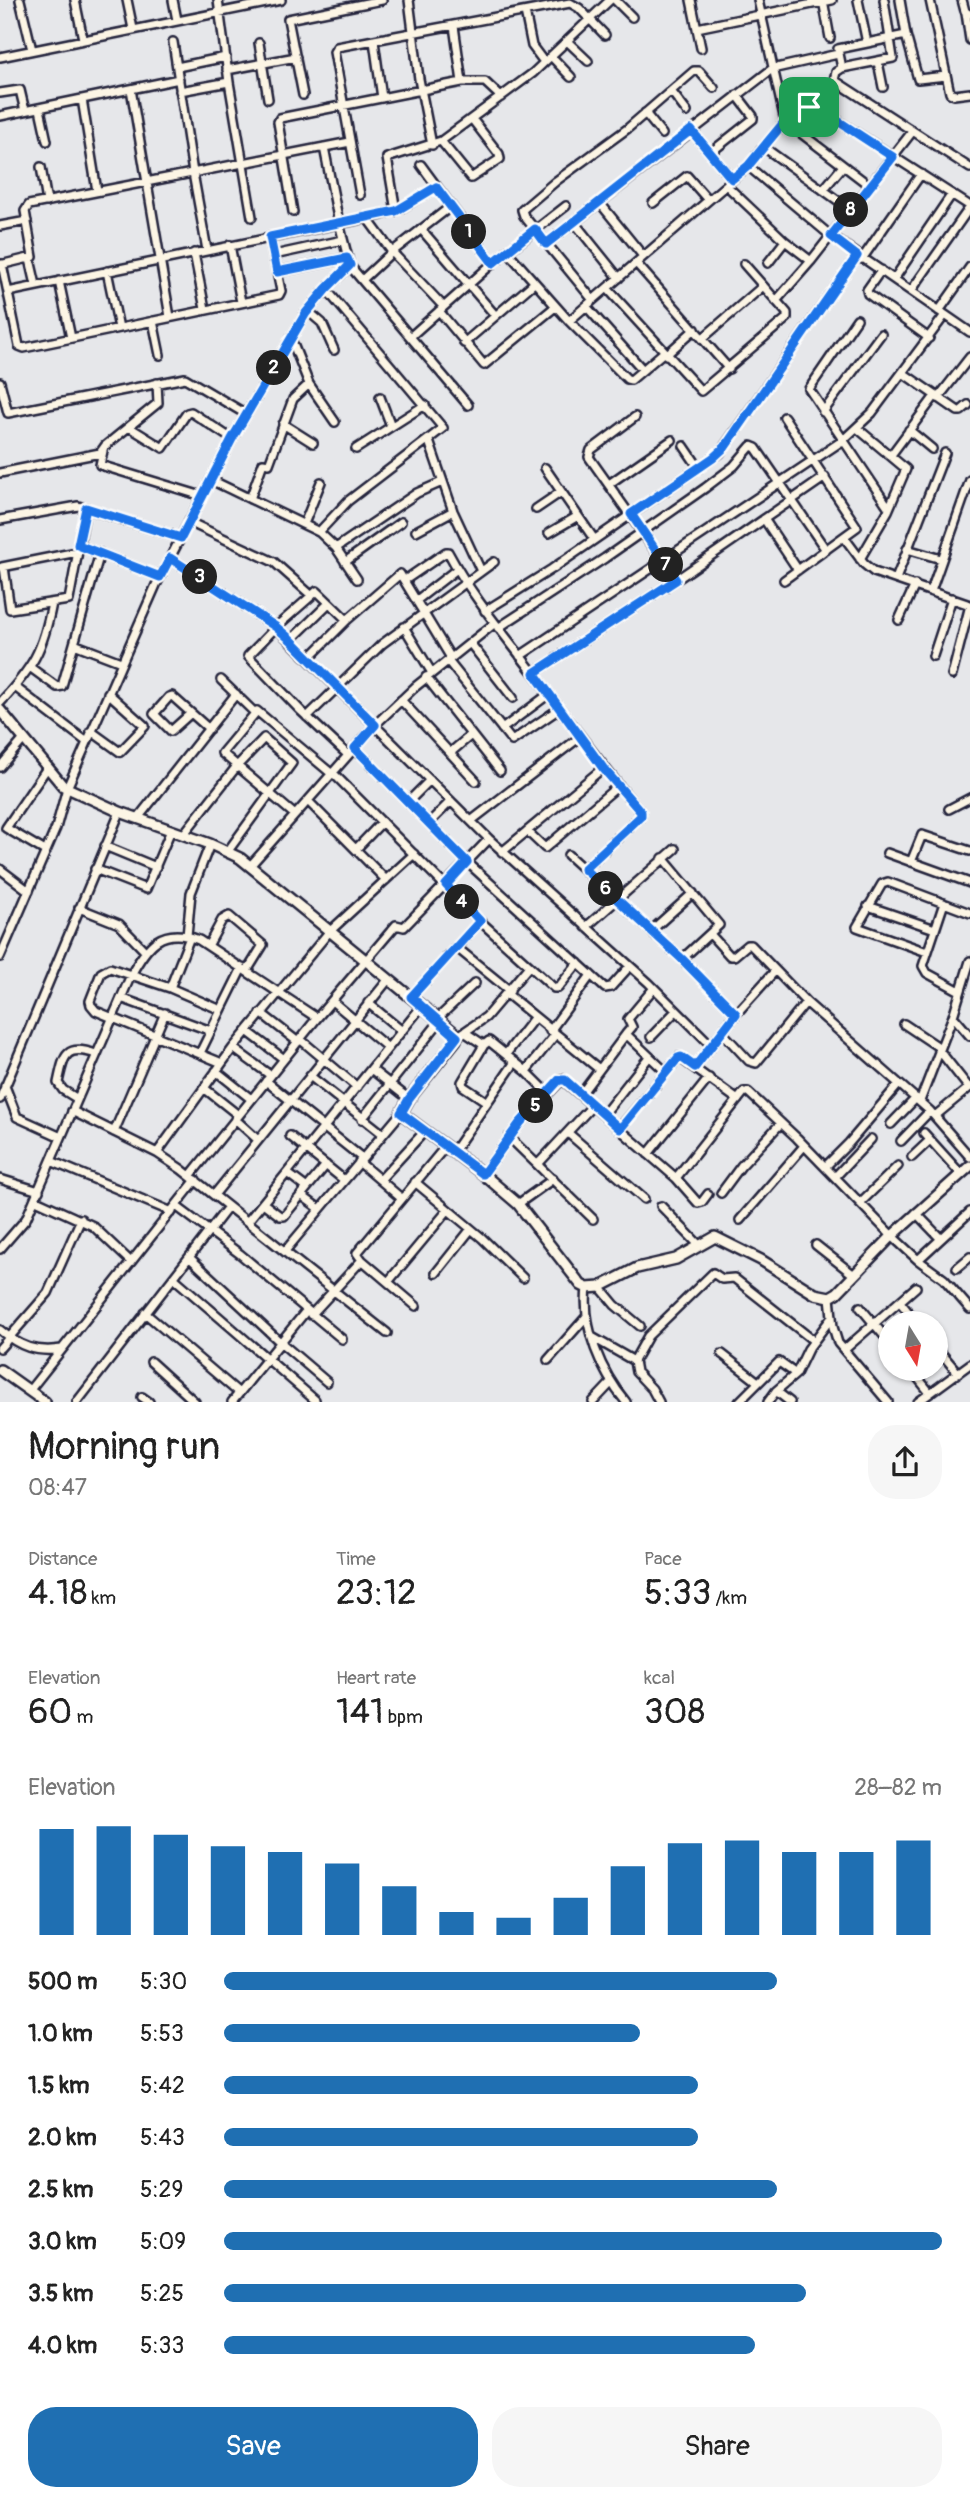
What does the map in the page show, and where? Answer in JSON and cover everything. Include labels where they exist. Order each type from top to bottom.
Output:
[{"type":"street","points":[[20,0],[32,50]]},
{"type":"street","points":[[75,0],[83,39]]},
{"type":"street","points":[[127,0],[133,29]]},
{"type":"street","points":[[173,0],[177,20]]},
{"type":"street","points":[[218,0],[252,217]]},
{"type":"street","points":[[0,57],[281,0]]},
{"type":"street","points":[[303,95],[288,19],[382,0]]},
{"type":"street","points":[[409,0],[432,145]]},
{"type":"street","points":[[396,211],[387,158],[441,141],[544,62],[613,0],[632,17]]},
{"type":"street","points":[[691,0],[701,48]]},
{"type":"street","points":[[758,0],[785,121],[870,186]]},
{"type":"street","points":[[858,0],[867,43]]},
{"type":"street","points":[[884,0],[893,58],[842,68],[834,75],[837,84],[970,168]]},
{"type":"street","points":[[900,0],[906,36],[918,79],[946,76]]},
{"type":"street","points":[[930,0],[950,93],[970,93]]},
{"type":"street","points":[[962,0],[968,13],[970,40]]},
{"type":"street","points":[[697,28],[826,1],[830,38]]},
{"type":"street","points":[[360,195],[334,50],[337,47],[570,4],[605,35]]},
{"type":"street","points":[[525,12],[532,46],[544,62]]},
{"type":"street","points":[[454,26],[462,82]]},
{"type":"street","points":[[842,68],[838,49],[906,36]]},
{"type":"street","points":[[374,41],[382,98]]},
{"type":"street","points":[[567,41],[588,61]]},
{"type":"street","points":[[173,42],[207,250]]},
{"type":"street","points":[[259,43],[268,99]]},
{"type":"street","points":[[546,244],[772,69],[838,54]]},
{"type":"street","points":[[551,56],[571,77]]},
{"type":"street","points":[[177,67],[226,57]]},
{"type":"street","points":[[227,70],[296,57]]},
{"type":"street","points":[[878,62],[883,87]]},
{"type":"street","points":[[593,300],[522,213],[524,207],[697,70],[714,88]]},
{"type":"street","points":[[0,116],[178,79]]},
{"type":"street","points":[[180,91],[229,82]]},
{"type":"street","points":[[293,212],[278,122],[280,118],[462,82],[485,82],[501,97]]},
{"type":"street","points":[[131,89],[170,317]]},
{"type":"street","points":[[0,93],[20,90],[25,111]]},
{"type":"street","points":[[671,91],[687,112]]},
{"type":"street","points":[[710,153],[753,119],[737,94]]},
{"type":"street","points":[[82,99],[97,191]]},
{"type":"street","points":[[793,128],[809,107],[815,106],[970,206],[911,291]]},
{"type":"street","points":[[40,109],[47,141]]},
{"type":"street","points":[[645,113],[662,134]]},
{"type":"street","points":[[441,141],[471,178],[491,166],[499,159],[499,155],[472,119]]},
{"type":"street","points":[[569,321],[748,166],[785,121]]},
{"type":"street","points":[[691,130],[729,182],[785,241],[811,261]]},
{"type":"street","points":[[776,301],[811,261],[912,132]]},
{"type":"street","points":[[270,237],[281,291],[279,295],[21,348],[1,264],[34,256],[26,207],[350,142]]},
{"type":"street","points":[[324,147],[348,262],[468,405]]},
{"type":"street","points":[[765,148],[851,210]]},
{"type":"street","points":[[421,165],[493,263]]},
{"type":"street","points":[[41,166],[47,202]]},
{"type":"street","points":[[748,166],[831,236],[969,329]]},
{"type":"street","points":[[823,190],[843,166]]},
{"type":"street","points":[[485,611],[699,468],[725,447],[920,174]]},
{"type":"street","points":[[653,203],[687,176],[708,200]]},
{"type":"street","points":[[8,292],[396,211],[436,187]]},
{"type":"street","points":[[894,279],[952,194]]},
{"type":"street","points":[[600,203],[643,257]]},
{"type":"street","points":[[411,336],[507,251],[566,206]]},
{"type":"street","points":[[362,280],[392,252],[450,207]]},
{"type":"street","points":[[367,218],[392,252],[441,308],[482,365],[486,365],[555,307]]},
{"type":"street","points":[[0,226],[27,220]]},
{"type":"street","points":[[574,222],[619,278]]},
{"type":"street","points":[[421,229],[495,315]]},
{"type":"street","points":[[274,255],[343,240]]},
{"type":"street","points":[[768,263],[785,241]]},
{"type":"street","points":[[230,245],[242,302]]},
{"type":"street","points":[[507,251],[555,307],[627,379],[631,380],[695,330]]},
{"type":"street","points":[[194,253],[205,309]]},
{"type":"street","points":[[30,259],[36,285]]},
{"type":"street","points":[[277,272],[348,262]]},
{"type":"street","points":[[0,957],[55,828],[67,788],[91,731],[160,577],[232,439],[291,339],[308,311],[348,262]]},
{"type":"street","points":[[636,263],[729,369]]},
{"type":"street","points":[[607,288],[701,391],[787,318],[787,313],[744,264]]},
{"type":"street","points":[[520,656],[842,441],[872,413],[929,338],[970,267]]},
{"type":"street","points":[[881,270],[867,290],[868,294],[929,338]]},
{"type":"street","points":[[107,271],[119,328]]},
{"type":"street","points":[[59,281],[71,338]]},
{"type":"street","points":[[464,343],[534,283]]},
{"type":"street","points":[[703,338],[763,286]]},
{"type":"street","points":[[319,532],[348,501],[443,428],[326,289]]},
{"type":"street","points":[[586,306],[643,370]]},
{"type":"street","points":[[308,311],[322,323],[334,350]]},
{"type":"street","points":[[857,318],[808,389],[889,508]]},
{"type":"street","points":[[153,321],[160,355]]},
{"type":"street","points":[[823,412],[881,334]]},
{"type":"street","points":[[291,339],[309,384],[335,422]]},
{"type":"street","points":[[891,454],[970,357]]},
{"type":"street","points":[[903,373],[958,411],[969,404]]},
{"type":"street","points":[[0,382],[6,410],[10,413],[178,378],[190,379],[209,394],[247,414]]},
{"type":"street","points":[[156,383],[158,403],[106,446],[100,465],[202,496]]},
{"type":"street","points":[[250,499],[263,463],[269,464],[296,395],[309,384]]},
{"type":"street","points":[[380,397],[391,426]]},
{"type":"street","points":[[356,449],[425,405]]},
{"type":"street","points":[[129,427],[163,447],[187,413],[191,412],[232,439]]},
{"type":"street","points":[[635,417],[589,454],[676,580]]},
{"type":"street","points":[[784,417],[857,525],[856,529],[784,580]]},
{"type":"street","points":[[283,424],[313,443]]},
{"type":"street","points":[[857,428],[891,454],[903,465],[906,472],[860,559]]},
{"type":"street","points":[[909,430],[932,449]]},
{"type":"street","points":[[610,484],[672,440]]},
{"type":"street","points":[[429,441],[453,511],[481,571]]},
{"type":"street","points":[[684,446],[699,468]]},
{"type":"street","points":[[250,866],[375,725],[429,675],[496,625],[643,532],[734,466],[751,446],[756,448],[826,550]]},
{"type":"street","points":[[0,473],[103,451]]},
{"type":"street","points":[[896,579],[945,453]]},
{"type":"street","points":[[545,468],[594,539]]},
{"type":"street","points":[[534,673],[676,580],[825,477]]},
{"type":"street","points":[[211,480],[319,532],[336,548],[357,579]]},
{"type":"street","points":[[931,591],[970,480]]},
{"type":"street","points":[[304,524],[321,482]]},
{"type":"street","points":[[336,548],[417,493],[442,482]]},
{"type":"street","points":[[536,509],[561,492]]},
{"type":"street","points":[[0,520],[74,506],[181,538]]},
{"type":"street","points":[[86,508],[78,548],[70,598],[10,609],[2,567],[78,548],[100,553],[160,577]]},
{"type":"street","points":[[416,530],[453,511]]},
{"type":"street","points":[[549,533],[578,516]]},
{"type":"street","points":[[764,519],[797,570]]},
{"type":"street","points":[[189,522],[274,562],[311,595]]},
{"type":"street","points":[[345,562],[401,522]]},
{"type":"street","points":[[844,537],[869,569],[970,605],[952,675]]},
{"type":"street","points":[[907,549],[941,559]]},
{"type":"street","points":[[405,580],[448,552],[485,611],[603,768],[641,812],[641,816],[584,869]]},
{"type":"street","points":[[31,668],[60,687],[100,553]]},
{"type":"street","points":[[170,558],[276,627],[291,640],[502,852],[654,988],[711,1045]]},
{"type":"street","points":[[307,717],[336,687],[404,627],[494,562]]},
{"type":"street","points":[[417,600],[457,569]]},
{"type":"street","points":[[309,658],[398,574],[405,580],[449,659],[510,740],[514,741],[559,709]]},
{"type":"street","points":[[899,620],[915,585]]},
{"type":"street","points":[[347,620],[318,592],[311,595],[248,656],[348,755]]},
{"type":"street","points":[[933,656],[952,598]]},
{"type":"street","points":[[0,704],[31,668],[46,635],[52,603]]},
{"type":"street","points":[[291,640],[329,603]]},
{"type":"street","points":[[404,627],[429,675],[500,771]]},
{"type":"street","points":[[470,643],[513,698]]},
{"type":"street","points":[[74,644],[121,662]]},
{"type":"street","points":[[221,680],[255,713]]},
{"type":"street","points":[[15,687],[87,742]]},
{"type":"street","points":[[91,731],[120,752],[145,726],[108,693]]},
{"type":"street","points":[[138,818],[236,694]]},
{"type":"street","points":[[502,729],[549,694]]},
{"type":"street","points":[[191,713],[171,731],[154,714],[170,696],[191,713],[209,729]]},
{"type":"street","points":[[401,700],[476,781]]},
{"type":"street","points":[[0,710],[47,768],[67,788],[120,811],[228,851],[439,1020],[484,1045]]},
{"type":"street","points":[[295,815],[222,753],[257,710],[332,773],[480,921],[556,989],[578,963]]},
{"type":"street","points":[[451,752],[471,735]]},
{"type":"street","points":[[471,821],[580,737]]},
{"type":"street","points":[[183,835],[237,766],[264,738],[292,763],[228,851]]},
{"type":"street","points":[[0,767],[24,739]]},
{"type":"street","points":[[355,748],[467,862],[591,975],[609,989],[630,966]]},
{"type":"street","points":[[45,851],[3,829],[47,768]]},
{"type":"street","points":[[502,852],[603,768]]},
{"type":"street","points":[[409,801],[430,780]]},
{"type":"street","points":[[527,831],[545,848],[618,786]]},
{"type":"street","points":[[949,809],[970,798]]},
{"type":"street","points":[[429,823],[451,800]]},
{"type":"street","points":[[308,801],[386,880]]},
{"type":"street","points":[[0,1099],[120,811]]},
{"type":"street","points":[[356,849],[382,822]]},
{"type":"street","points":[[95,869],[146,889],[171,830]]},
{"type":"street","points":[[911,862],[922,835],[970,851]]},
{"type":"street","points":[[29,1391],[174,1209],[236,1117],[365,960],[396,925],[404,927],[489,839]]},
{"type":"street","points":[[170,988],[188,937],[191,893],[210,844]]},
{"type":"street","points":[[105,846],[156,867]]},
{"type":"street","points":[[586,927],[675,849]]},
{"type":"street","points":[[887,853],[970,883]]},
{"type":"street","points":[[157,1153],[233,1048],[329,932],[414,854]]},
{"type":"street","points":[[568,855],[652,930],[736,1014]]},
{"type":"street","points":[[663,858],[719,923],[718,927],[682,959]]},
{"type":"street","points":[[0,869],[29,891]]},
{"type":"street","points":[[927,952],[858,928],[857,925],[878,888],[885,882],[970,913]]},
{"type":"street","points":[[652,930],[693,893]]},
{"type":"street","points":[[944,903],[923,970],[960,991]]},
{"type":"street","points":[[868,906],[935,929]]},
{"type":"street","points":[[79,908],[119,924],[144,950]]},
{"type":"street","points":[[200,1053],[244,970],[263,944],[229,916],[222,919],[208,946]]},
{"type":"street","points":[[411,997],[480,921]]},
{"type":"street","points":[[710,934],[732,956],[749,944],[806,1002],[933,1113],[970,1157]]},
{"type":"street","points":[[0,1249],[21,1226],[37,1196],[76,1098],[131,975],[144,950],[160,938],[188,937],[208,946],[317,1018]]},
{"type":"street","points":[[456,947],[534,1018],[599,1069]]},
{"type":"street","points":[[891,1124],[918,1100],[953,1016],[970,961]]},
{"type":"street","points":[[285,1251],[401,1113],[409,1099],[462,1035],[486,1017],[529,966]]},
{"type":"street","points":[[221,1010],[170,988],[110,968],[101,973],[90,1001],[96,1011],[222,1063]]},
{"type":"street","points":[[695,1067],[736,1014],[775,971]]},
{"type":"street","points":[[526,1071],[591,975]]},
{"type":"street","points":[[214,1195],[388,980]]},
{"type":"street","points":[[362,1119],[439,1020],[475,983]]},
{"type":"street","points":[[581,1094],[632,1027],[628,1019],[654,988]]},
{"type":"street","points":[[121,998],[211,1031]]},
{"type":"street","points":[[332,1001],[388,1048]]},
{"type":"street","points":[[722,1032],[750,1061],[756,1063],[806,1002]]},
{"type":"street","points":[[368,1003],[402,1031]]},
{"type":"street","points":[[248,1221],[422,1006]]},
{"type":"street","points":[[651,1037],[676,1011]]},
{"type":"street","points":[[114,1132],[165,1013]]},
{"type":"street","points":[[261,1013],[357,1087]]},
{"type":"street","points":[[953,1016],[970,1036]]},
{"type":"street","points":[[506,1054],[534,1018]]},
{"type":"street","points":[[901,1141],[933,1113],[970,1087],[940,1049],[904,1024]]},
{"type":"street","points":[[247,1031],[284,1059]]},
{"type":"street","points":[[626,1034],[666,1072]]},
{"type":"street","points":[[487,1102],[462,1085],[484,1045],[491,1042],[548,1093]]},
{"type":"street","points":[[233,1048],[401,1198]]},
{"type":"street","points":[[76,1098],[63,1090],[58,1083],[67,1055],[73,1049],[96,1054]]},
{"type":"street","points":[[604,1114],[649,1057]]},
{"type":"street","points":[[620,1129],[679,1057],[738,1100]]},
{"type":"street","points":[[416,1306],[362,1261],[358,1250],[415,1182],[449,1150],[515,1062]]},
{"type":"street","points":[[371,1069],[409,1099]]},
{"type":"street","points":[[216,1071],[251,1099]]},
{"type":"street","points":[[310,1076],[383,1134]]},
{"type":"street","points":[[648,1154],[709,1078]]},
{"type":"street","points":[[483,1174],[509,1137],[562,1079],[676,1178],[698,1203],[708,1194]]},
{"type":"street","points":[[825,1167],[899,1084]]},
{"type":"street","points":[[5,1086],[17,1117],[61,1137]]},
{"type":"street","points":[[204,1088],[258,1140]]},
{"type":"street","points":[[676,1178],[744,1092],[748,1092],[861,1202],[892,1236],[918,1260],[934,1270],[969,1306]]},
{"type":"street","points":[[538,1164],[593,1105]]},
{"type":"street","points":[[72,1111],[157,1153],[193,1178],[387,1334]]},
{"type":"street","points":[[401,1113],[483,1174],[517,1204],[581,1285],[587,1288],[600,1287],[636,1268],[676,1259],[709,1239],[719,1238],[761,1260],[815,1294],[830,1297],[916,1213],[970,1166]]},
{"type":"street","points":[[722,1193],[741,1166],[781,1123]]},
{"type":"street","points":[[380,1181],[424,1132]]},
{"type":"street","points":[[568,1133],[644,1199]]},
{"type":"street","points":[[924,1133],[961,1174]]},
{"type":"street","points":[[290,1136],[344,1180]]},
{"type":"street","points":[[509,1137],[593,1219]]},
{"type":"street","points":[[835,1177],[871,1139]]},
{"type":"street","points":[[912,1157],[930,1140]]},
{"type":"street","points":[[740,1220],[804,1146]]},
{"type":"street","points":[[51,1161],[174,1209],[211,1231],[342,1339]]},
{"type":"street","points":[[263,1203],[282,1217],[326,1166]]},
{"type":"street","points":[[861,1202],[898,1166]]},
{"type":"street","points":[[287,1173],[320,1209]]},
{"type":"street","points":[[0,1179],[93,1226],[131,1262]]},
{"type":"street","points":[[517,1204],[554,1179]]},
{"type":"street","points":[[415,1182],[471,1229],[523,1279]]},
{"type":"street","points":[[661,1206],[699,1245]]},
{"type":"street","points":[[77,1402],[228,1207]]},
{"type":"street","points":[[388,1282],[448,1210]]},
{"type":"street","points":[[918,1260],[970,1212]]},
{"type":"street","points":[[916,1213],[940,1238]]},
{"type":"street","points":[[0,1348],[48,1293],[81,1219]]},
{"type":"street","points":[[436,1273],[471,1229]]},
{"type":"street","points":[[816,1245],[854,1275]]},
{"type":"street","points":[[957,1268],[970,1257]]},
{"type":"street","points":[[190,1258],[327,1382]]},
{"type":"street","points":[[232,1402],[279,1341],[362,1261]]},
{"type":"street","points":[[659,1402],[652,1389],[636,1372],[634,1361],[648,1336],[713,1273],[722,1279],[734,1278],[814,1341]]},
{"type":"street","points":[[174,1278],[315,1400]]},
{"type":"street","points":[[600,1287],[615,1305],[640,1326]]},
{"type":"street","points":[[844,1350],[916,1287]]},
{"type":"street","points":[[587,1288],[587,1316],[601,1366],[610,1384],[626,1402]]},
{"type":"street","points":[[830,1297],[835,1335],[844,1350],[888,1402]]},
{"type":"street","points":[[900,1302],[907,1311]]},
{"type":"street","points":[[860,1307],[878,1328]]},
{"type":"street","points":[[145,1313],[239,1393]]},
{"type":"street","points":[[548,1360],[587,1316]]},
{"type":"street","points":[[768,1402],[776,1391],[796,1374],[814,1341],[833,1316]]},
{"type":"street","points":[[0,1329],[9,1338],[30,1349],[43,1352],[62,1349]]},
{"type":"street","points":[[592,1337],[634,1361]]},
{"type":"street","points":[[722,1354],[758,1382]]},
{"type":"street","points":[[948,1361],[958,1373]]},
{"type":"street","points":[[151,1362],[195,1402]]},
{"type":"street","points":[[739,1402],[779,1362],[796,1374]]},
{"type":"street","points":[[918,1402],[970,1364]]},
{"type":"street","points":[[0,1370],[45,1402]]},
{"type":"street","points":[[920,1381],[930,1393]]},
{"type":"street","points":[[593,1402],[610,1384]]},
{"type":"street","points":[[776,1391],[790,1402]]},
{"type":"route","points":[[815,106],[893,157],[831,236],[857,256],[720,453],[631,514],[676,580],[534,673],[603,768],[641,812],[641,816],[584,869],[652,930],[736,1014],[695,1067],[681,1057],[678,1058],[620,1129],[565,1080],[559,1080],[520,1123],[483,1174],[401,1113],[457,1037],[411,997],[480,921],[446,885],[467,862],[355,748],[375,725],[291,640],[276,627],[170,558],[160,577],[78,545],[86,508],[181,538],[232,439],[306,313],[315,300],[350,265],[347,258],[277,272],[270,237],[396,211],[436,187],[493,263],[535,229],[546,244],[691,130],[732,179],[765,148],[785,121],[793,128],[809,107],[815,106]]}]
